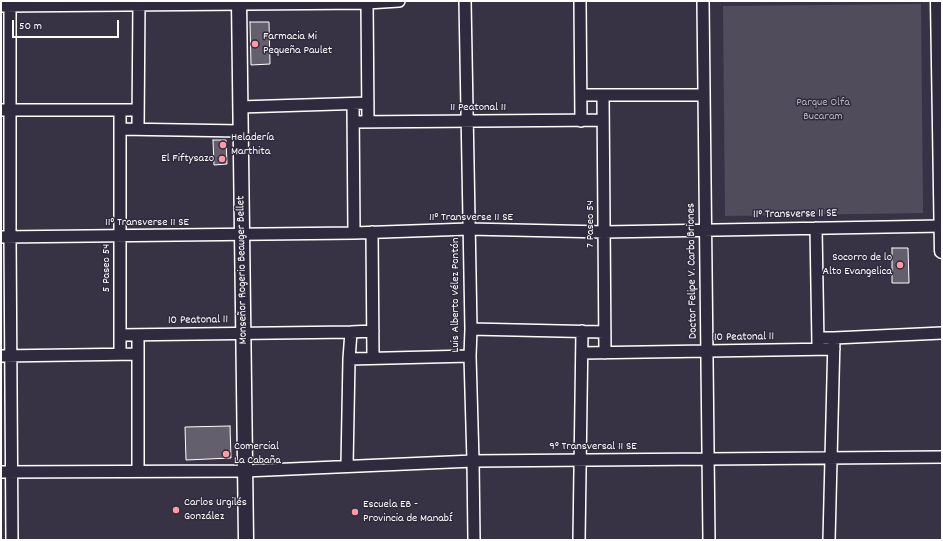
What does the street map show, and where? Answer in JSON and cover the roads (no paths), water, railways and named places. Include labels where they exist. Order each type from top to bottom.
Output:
[{"type":"street","points":[[12,540],[6,472],[7,5],[399,1]]},
{"type":"street","name":"Luis Alberto Vélez Pontón","points":[[465,1],[474,540]]},
{"type":"street","points":[[580,1],[581,120]]},
{"type":"street","name":"Doctor Felipe V. Carbo Briones","points":[[703,1],[709,540]]},
{"type":"street","points":[[938,1],[942,251]]},
{"type":"street","name":"Monseñor Rogerio Beauger Bellet","points":[[239,2],[246,540]]},
{"type":"street","points":[[367,2],[368,122]]},
{"type":"street","points":[[138,129],[139,3]]},
{"type":"street","points":[[581,95],[704,95]]},
{"type":"street","name":"7 Paseo 54","points":[[603,95],[605,353]]},
{"type":"street","points":[[240,107],[368,103]]},
{"type":"street","points":[[353,104],[354,233]]},
{"type":"street","points":[[6,110],[138,110]]},
{"type":"street","name":"5 Paseo 54","points":[[120,110],[120,354]]},
{"type":"street","name":"11 Peatonal 11","points":[[353,122],[603,120]]},
{"type":"street","points":[[120,129],[241,131]]},
{"type":"street","name":"11° Transverse 11 SE","points":[[6,237],[242,235],[469,229],[604,232],[942,226]]},
{"type":"street","points":[[816,228],[818,350]]},
{"type":"street","points":[[372,232],[373,358]]},
{"type":"street","points":[[471,329],[605,332]]},
{"type":"street","name":"10 Peatonal 11","points":[[120,335],[373,331]]},
{"type":"street","points":[[579,540],[582,331]]},
{"type":"street","points":[[347,466],[351,332]]},
{"type":"street","name":"10 Peatonal 11","points":[[582,353],[818,350],[834,344],[942,333]]},
{"type":"street","points":[[138,335],[138,471]]},
{"type":"street","name":"10 Peatonal 11","points":[[818,338],[834,344]]},
{"type":"street","points":[[829,540],[834,344]]},
{"type":"street","points":[[6,356],[138,354]]},
{"type":"street","points":[[349,359],[470,356]]},
{"type":"street","name":"9° Transversal 11 SE","points":[[6,472],[245,471],[473,461],[942,457]]},
{"type":"place","name":"Farmacia Mi Pequeña Paulet","points":[[255,44]]},
{"type":"place","name":"Heladería Marthita","points":[[223,145]]},
{"type":"place","name":"El Fiftysazo","points":[[222,159]]},
{"type":"place","name":"Socorro de lo Alto Evangelica","points":[[900,265]]},
{"type":"place","name":"Comercial La Cabaña","points":[[226,454]]},
{"type":"place","name":"Carlos Urgilés González","points":[[176,510]]},
{"type":"place","name":"Escuela EB - Provincia de ManabÍ","points":[[355,512]]},
{"type":"park label","name":"Parque Olfa Bucaram","points":[[823,110]]}]
